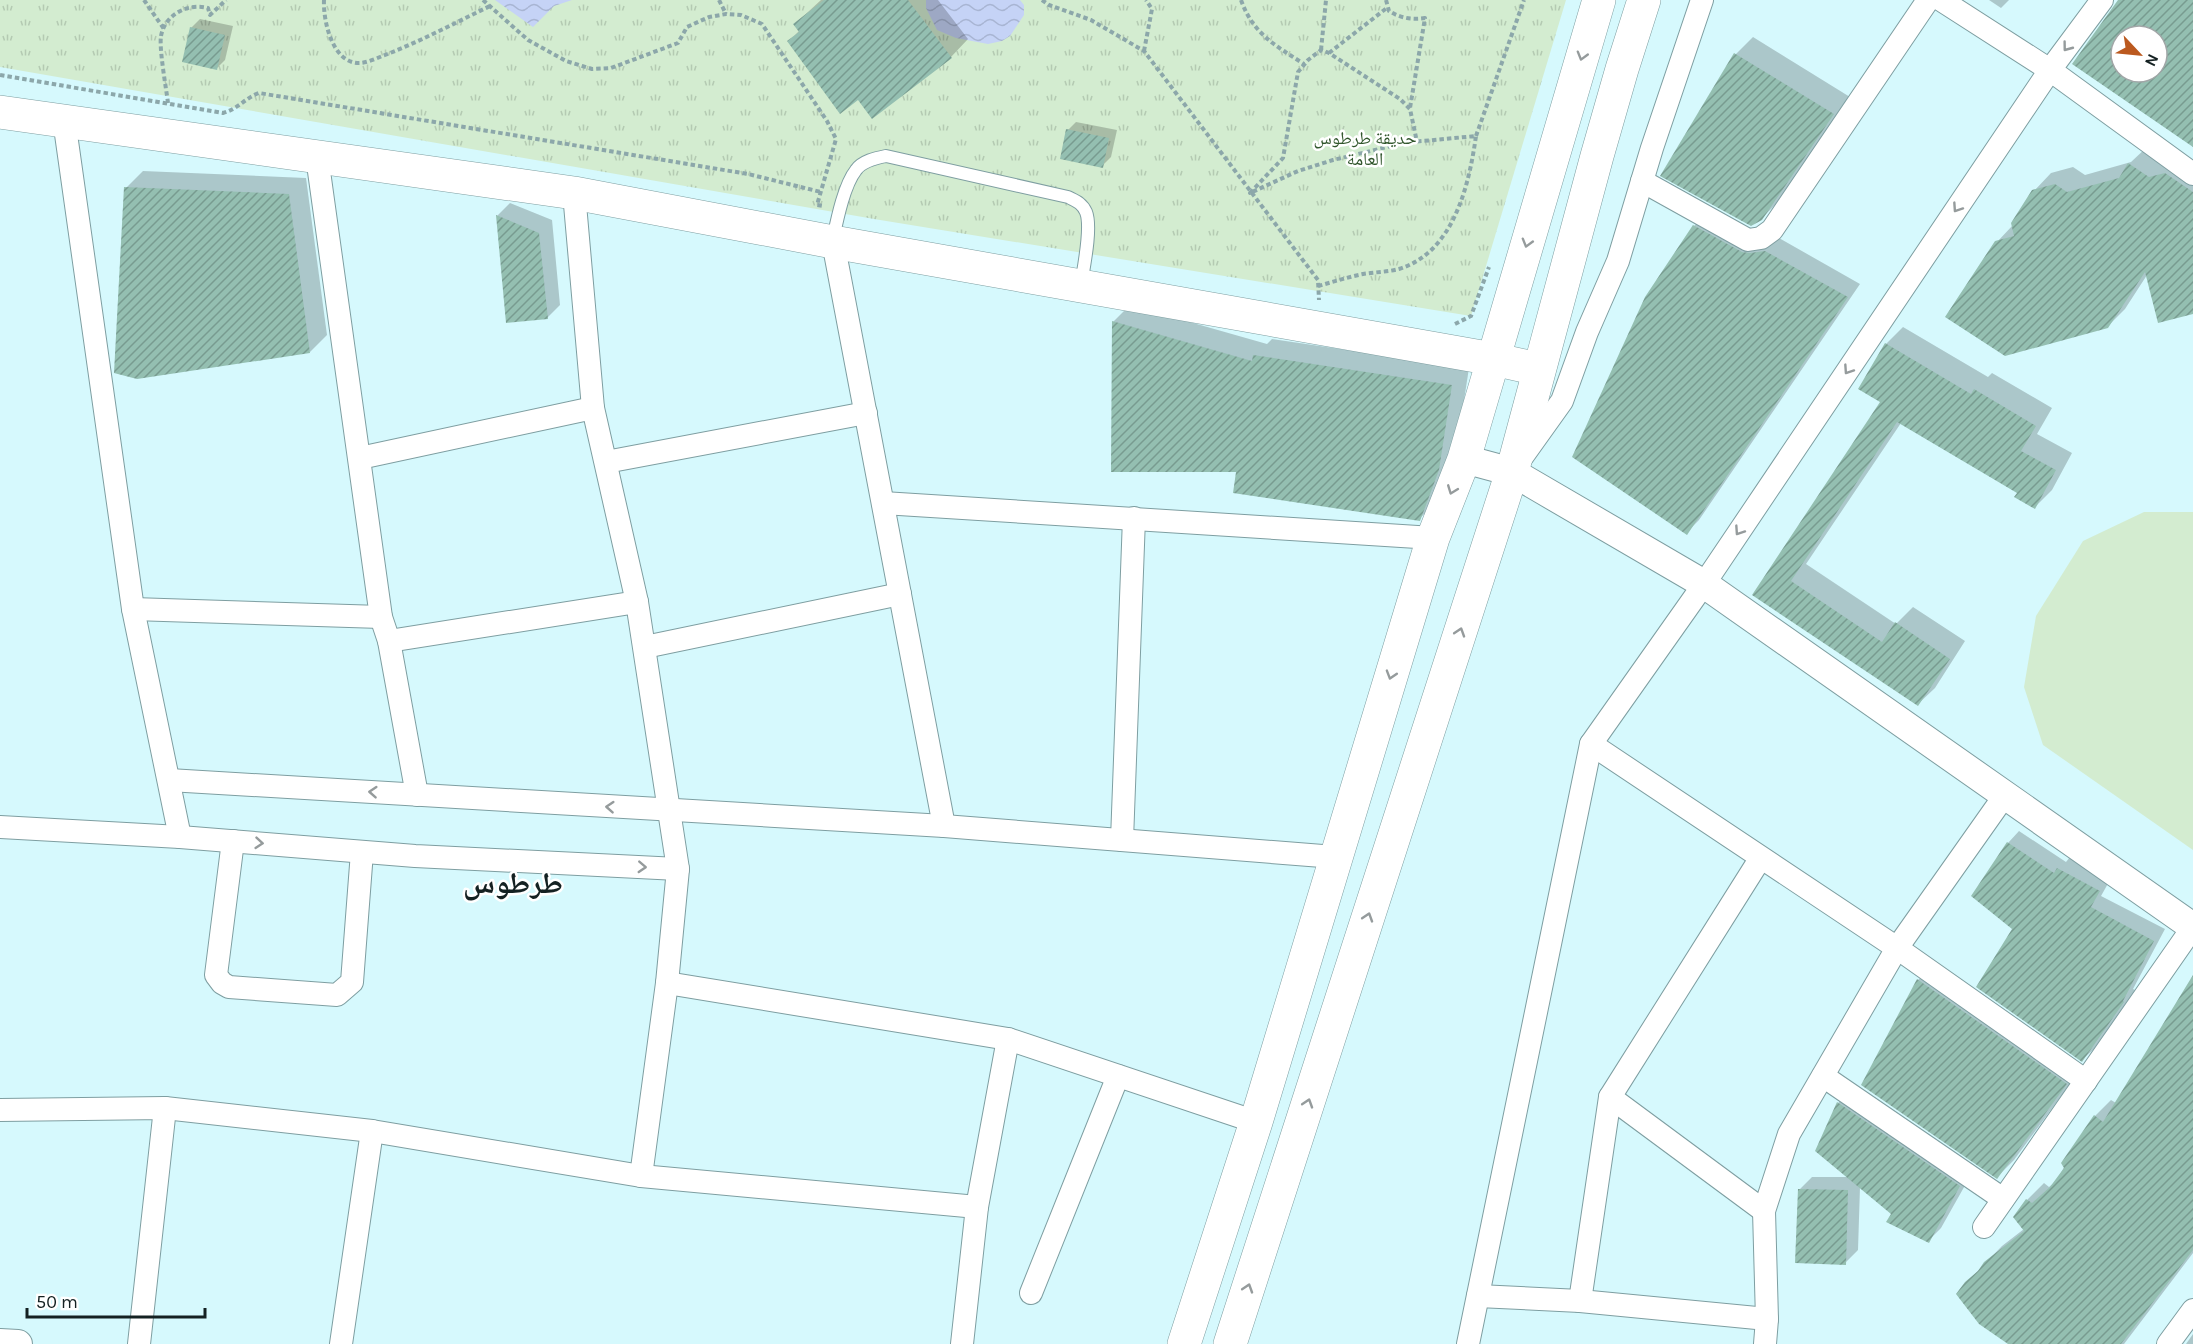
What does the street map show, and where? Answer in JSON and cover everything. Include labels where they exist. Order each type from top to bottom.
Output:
[{"type":"main road","points":[[1184,1344],[1256,1122],[1433,538],[1464,459],[1599,0]]},
{"type":"main road","points":[[1230,1344],[1512,472],[1538,369],[1622,69],[1644,0]]},
{"type":"main road","points":[[0,112],[574,193],[1538,369]]},
{"type":"street","points":[[1512,472],[1562,401],[1587,332],[1618,261],[1702,0]]},
{"type":"street","points":[[1642,181],[1748,240],[1761,238],[1772,230],[1928,0]]},
{"type":"street","points":[[1941,0],[2050,70],[2193,174]]},
{"type":"street","points":[[1468,1344],[1591,744],[1704,584],[2050,70],[2102,0]]},
{"type":"street","points":[[64,120],[133,609],[180,837]]},
{"type":"street","points":[[317,156],[381,617],[389,642],[417,795]]},
{"type":"street","points":[[574,193],[593,408],[637,602],[678,869],[667,983],[641,1176]]},
{"type":"street","points":[[833,242],[944,826]]},
{"type":"street","points":[[360,458],[593,408]]},
{"type":"street","points":[[606,462],[866,413]]},
{"type":"street","points":[[1464,459],[1512,472],[1704,584],[2193,927],[1984,1227]]},
{"type":"street","points":[[883,503],[1433,538]]},
{"type":"street","points":[[1122,840],[1134,518]]},
{"type":"street","points":[[645,647],[900,594]]},
{"type":"street","points":[[389,642],[637,602]]},
{"type":"street","points":[[133,609],[381,617]]},
{"type":"street","points":[[1591,744],[1760,859],[1897,948],[2086,1081]]},
{"type":"street","points":[[169,780],[944,826],[1335,857]]},
{"type":"street","points":[[1765,1344],[1767,1319],[1764,1211],[1789,1134],[1897,948],[2005,795]]},
{"type":"street","points":[[0,827],[180,837],[362,852],[678,869]]},
{"type":"street","points":[[233,841],[216,975],[229,987],[337,994],[346,989],[352,982],[362,852]]},
{"type":"street","points":[[1581,1301],[1610,1097],[1760,859]]},
{"type":"street","points":[[667,983],[1008,1039],[1256,1122]]},
{"type":"street","points":[[962,1344],[977,1207],[1008,1039]]},
{"type":"street","points":[[1031,1293],[1118,1076]]},
{"type":"street","points":[[1823,1076],[2003,1199]]},
{"type":"street","points":[[1610,1097],[1764,1211]]},
{"type":"street","points":[[0,1110],[165,1108],[372,1131],[641,1176],[977,1207]]},
{"type":"street","points":[[139,1344],[165,1108]]},
{"type":"street","points":[[340,1344],[372,1131]]},
{"type":"street","points":[[1478,1296],[1581,1301],[1767,1319]]},
{"type":"street","points":[[2168,1344],[2193,1310]]},
{"type":"street","points":[[0,1343],[18,1344]]},
{"type":"lane","points":[[833,242],[839,210],[856,169],[873,159],[886,156],[1068,197],[1080,202],[1087,214],[1081,285]]},
{"type":"path","points":[[144,0],[164,29]]},
{"type":"path","points":[[168,103],[161,37],[164,29],[173,15],[184,8],[198,5],[208,8],[210,15],[226,0]]},
{"type":"path","points":[[324,0],[324,9],[336,49],[347,60],[359,63],[402,48],[490,6]]},
{"type":"path","points":[[483,0],[528,40],[566,60],[592,69],[611,68],[678,43],[687,27],[709,17],[726,14],[741,15],[762,24],[836,139],[817,205],[839,210]]},
{"type":"path","points":[[719,0],[726,14]]},
{"type":"path","points":[[1042,0],[1091,20],[1144,51],[1318,280],[1319,310]]},
{"type":"path","points":[[1144,51],[1152,9],[1146,0]]},
{"type":"path","points":[[1241,0],[1252,24],[1264,37],[1304,64]]},
{"type":"path","points":[[1250,193],[1283,158],[1298,72],[1321,50],[1326,0]]},
{"type":"path","points":[[1386,0],[1389,11],[1396,15],[1417,19],[1425,18],[1410,108],[1417,142]]},
{"type":"path","points":[[1318,286],[1359,275],[1397,270],[1415,263],[1429,251],[1456,216],[1472,169],[1476,136],[1524,0]]},
{"type":"path","points":[[1329,53],[1388,7]]},
{"type":"path","points":[[1321,50],[1400,99],[1410,108]]},
{"type":"path","points":[[0,75],[223,113],[234,110],[250,96],[259,93],[547,143],[748,174],[821,192]]},
{"type":"path","points":[[1250,193],[1298,171],[1333,160],[1417,142],[1476,136]]},
{"type":"path","points":[[1449,323],[1455,324],[1471,316],[1491,262]]},
{"type":"green space","name":"حديقة طرطوس العامة","points":[[0,0],[1566,0],[1471,316],[874,219],[0,67]]},
{"type":"green space","points":[[2144,512],[2193,512],[2193,850],[2043,745],[2024,687],[2036,616],[2083,541]]},
{"type":"water","points":[[495,0],[572,0],[554,6],[533,27]]},
{"type":"water","points":[[926,0],[1020,0],[1024,5],[1024,15],[1010,36],[1002,41],[988,44],[956,38],[937,30],[926,8]]},
{"type":"building","points":[[824,0],[908,0],[952,58],[872,119],[858,100],[840,114],[787,41],[799,32],[793,24]]},
{"type":"building","points":[[2118,0],[2193,0],[2193,147],[2072,64]]},
{"type":"building","points":[[190,27],[225,35],[217,70],[182,62]]},
{"type":"building","points":[[1734,53],[1834,114],[1762,220],[1751,226],[1660,176]]},
{"type":"building","points":[[1066,129],[1109,138],[1103,168],[1060,159]]},
{"type":"building","points":[[2128,163],[2149,177],[2165,173],[2193,192],[2193,314],[2158,323],[2145,272],[2108,328],[2005,356],[1945,317],[1995,241],[2014,236],[2011,223],[2032,190],[2055,184],[2067,192],[2119,178]]},
{"type":"building","points":[[124,187],[289,194],[310,353],[137,379],[114,373]]},
{"type":"building","points":[[496,215],[539,233],[548,319],[506,323]]},
{"type":"building","points":[[1693,225],[1742,252],[1765,251],[1848,297],[1687,535],[1572,457],[1645,297]]},
{"type":"building","points":[[1112,321],[1252,361],[1253,355],[1452,385],[1439,470],[1420,521],[1233,493],[1236,472],[1111,472]]},
{"type":"building","points":[[1885,343],[1971,394],[1974,389],[2036,426],[2021,451],[2056,470],[2035,509],[2014,497],[2017,493],[1897,422],[1791,581],[1882,642],[1895,622],[1950,659],[1918,706],[1752,595],[1880,402],[1858,389]]},
{"type":"building","points":[[2007,842],[2054,873],[2057,868],[2100,891],[2091,907],[2154,941],[2124,1002],[2082,1062],[1976,987],[2012,929],[1971,896]]},
{"type":"building","points":[[2193,975],[2193,1250],[2121,1344],[2008,1344],[1979,1324],[1956,1294],[1984,1262],[2024,1231],[2013,1217],[2026,1199],[2032,1203],[2050,1187],[2064,1168],[2061,1163],[2094,1115],[2103,1122]]},
{"type":"building","points":[[1917,979],[2067,1084],[1997,1179],[1861,1085]]},
{"type":"building","points":[[1837,1102],[1960,1186],[1929,1243],[1886,1222],[1891,1214],[1815,1151]]},
{"type":"building","points":[[1798,1189],[1848,1190],[1846,1265],[1795,1263]]},
{"type":"district","name":"طرطوس","points":[[513,883]]}]
